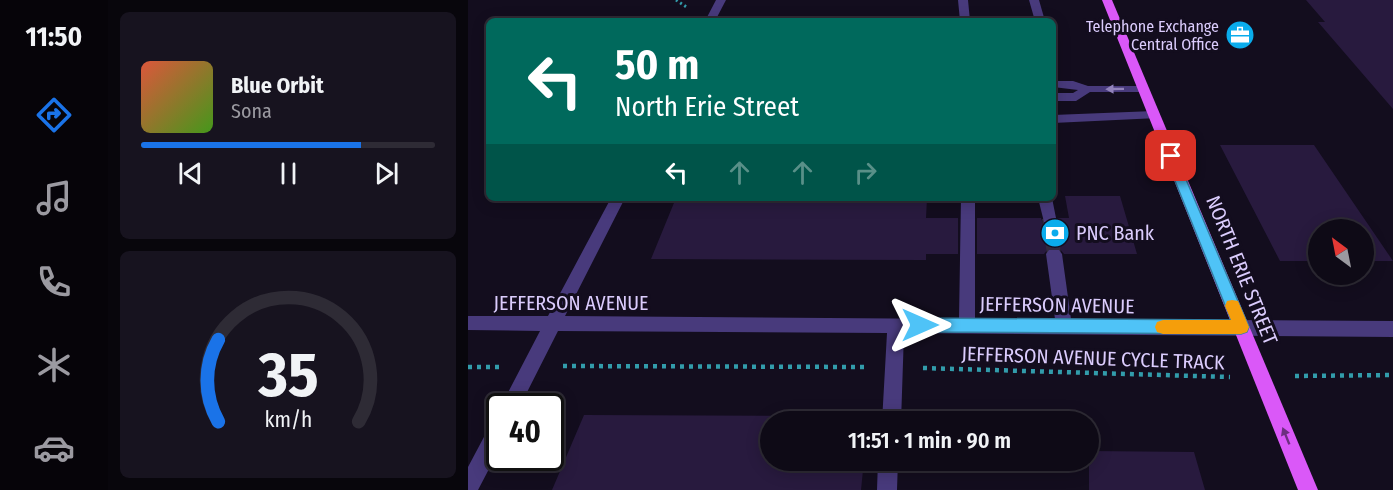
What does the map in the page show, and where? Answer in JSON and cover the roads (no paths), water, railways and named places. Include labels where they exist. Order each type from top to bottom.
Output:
[{"type":"main road","name":"NORTH ERIE STREET","points":[[1107,0],[1308,490]]},
{"type":"street","points":[[712,18],[721,0]]},
{"type":"street","points":[[963,0],[965,18]]},
{"type":"street","points":[[1034,0],[1039,18]]},
{"type":"street","points":[[1056,84],[1073,84],[1087,89],[1143,89]]},
{"type":"street","points":[[1056,97],[1076,97],[1087,89]]},
{"type":"street","points":[[1056,119],[1154,115]]},
{"type":"street","points":[[517,393],[616,201]]},
{"type":"street","points":[[967,325],[968,201]]},
{"type":"street","points":[[1046,201],[1049,218]]},
{"type":"street","points":[[1054,254],[1064,326]]},
{"type":"street","name":"JEFFERSON AVENUE","points":[[468,323],[1393,329]]},
{"type":"street","points":[[892,411],[896,325]]},
{"type":"street","points":[[468,488],[486,454]]},
{"type":"street","points":[[887,490],[888,471]]},
{"type":"tunnel","points":[[1049,218],[1054,254]]},
{"type":"place","name":"Telephone Exchange Central Office","points":[[1240,35]]},
{"type":"place","name":"PNC Bank","points":[[1055,233]]}]
